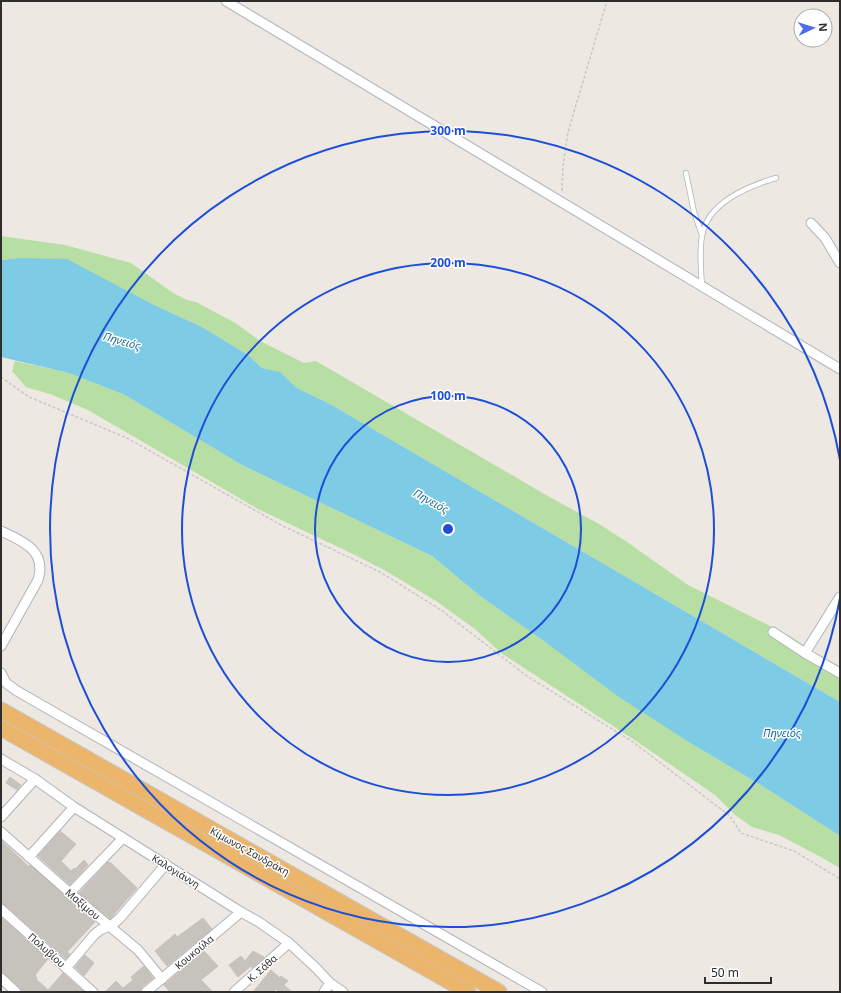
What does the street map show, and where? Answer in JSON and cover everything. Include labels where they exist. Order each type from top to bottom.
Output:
[{"type":"highway","name":"Κίμωνος Σανδράκη","points":[[1,710],[499,992]]},
{"type":"highway","name":"Κίμωνος Σανδράκη","points":[[1,728],[468,992]]},
{"type":"street","points":[[226,1],[238,4],[437,129],[561,201],[840,369]]},
{"type":"street","points":[[811,223],[825,238],[840,263]]},
{"type":"street","points":[[1,531],[19,539],[31,547],[38,558],[41,570],[38,580],[1,646]]},
{"type":"street","points":[[805,652],[840,597]]},
{"type":"street","points":[[773,632],[840,673]]},
{"type":"street","points":[[2,676],[6,683],[16,691],[542,992]]},
{"type":"street","name":"Καλογιάννη","points":[[1,759],[35,779],[74,807],[123,838],[259,922],[289,943],[330,983],[343,992]]},
{"type":"street","points":[[1,817],[35,779]]},
{"type":"street","points":[[29,857],[74,807]]},
{"type":"street","name":"Μαξίμου","points":[[1,832],[138,950],[162,979]]},
{"type":"street","points":[[70,893],[123,838]]},
{"type":"street","points":[[66,968],[91,937],[100,930],[110,926],[120,918],[166,864]]},
{"type":"street","name":"Πολυβίου","points":[[1,909],[93,992]]},
{"type":"street","name":"Κουκούλα","points":[[146,992],[241,912]]},
{"type":"street","name":"Κ. Σάθα","points":[[236,991],[289,943]]},
{"type":"street","points":[[1,978],[16,992]]},
{"type":"street","points":[[324,992],[330,983]]},
{"type":"lane","points":[[686,173],[694,212],[702,235],[702,286]]},
{"type":"lane","points":[[702,235],[708,218],[715,210],[729,199],[746,188],[776,178]]},
{"type":"path","points":[[561,201],[563,166],[568,132],[607,1]]},
{"type":"path","points":[[1,377],[29,397],[127,438],[281,525],[380,572],[441,610],[527,676],[633,742],[730,816],[741,833],[794,851],[840,879]]},
{"type":"green space","points":[[1,236],[65,245],[131,263],[173,293],[187,300],[196,302],[237,324],[260,341],[304,363],[316,361],[546,495],[599,524],[688,585],[790,636],[815,653],[840,667],[840,702],[330,404],[297,388],[280,372],[262,368],[248,355],[202,327],[150,303],[19,258],[1,260]]},
{"type":"green space","points":[[15,361],[69,373],[125,395],[242,465],[432,556],[480,596],[692,744],[764,787],[840,836],[840,868],[779,835],[752,827],[735,815],[715,795],[636,741],[501,653],[475,629],[436,601],[386,571],[258,509],[88,410],[50,394],[26,387],[12,371]]},
{"type":"water","name":"Πηνειός","points":[[19,258],[67,259],[150,303],[202,327],[248,355],[262,368],[280,372],[297,388],[330,404],[840,702],[840,836],[619,697],[544,641],[480,596],[432,556],[242,465],[125,395],[69,373],[1,357],[1,260]]},
{"type":"building","points":[[10,777],[21,785],[17,790],[6,783]]},
{"type":"building","points":[[60,831],[76,844],[61,861],[71,871],[84,860],[88,865],[70,885],[38,856]]},
{"type":"building","points":[[1,840],[29,867],[30,865],[95,922],[67,952],[70,954],[66,959],[1,903]]},
{"type":"building","points":[[108,862],[111,863],[137,888],[110,919],[79,893]]},
{"type":"building","points":[[1,917],[48,959],[35,975],[37,978],[36,979],[48,990],[63,973],[84,992],[22,992],[20,988],[1,972]]},
{"type":"building","points":[[203,918],[212,929],[167,966],[155,951],[175,934],[177,937]]},
{"type":"building","points":[[204,951],[218,966],[201,980],[213,992],[170,992],[164,985]]},
{"type":"building","points":[[253,951],[264,957],[252,968],[251,966],[238,977],[229,965],[241,956],[245,961]]},
{"type":"building","points":[[85,955],[94,963],[84,976],[75,967]]},
{"type":"building","points":[[144,966],[153,978],[142,987],[140,992],[105,992],[116,981],[123,988],[133,980],[131,977]]},
{"type":"building","points":[[271,970],[280,978],[281,976],[288,981],[284,985],[292,992],[279,992],[276,989],[273,992],[253,992]]}]
